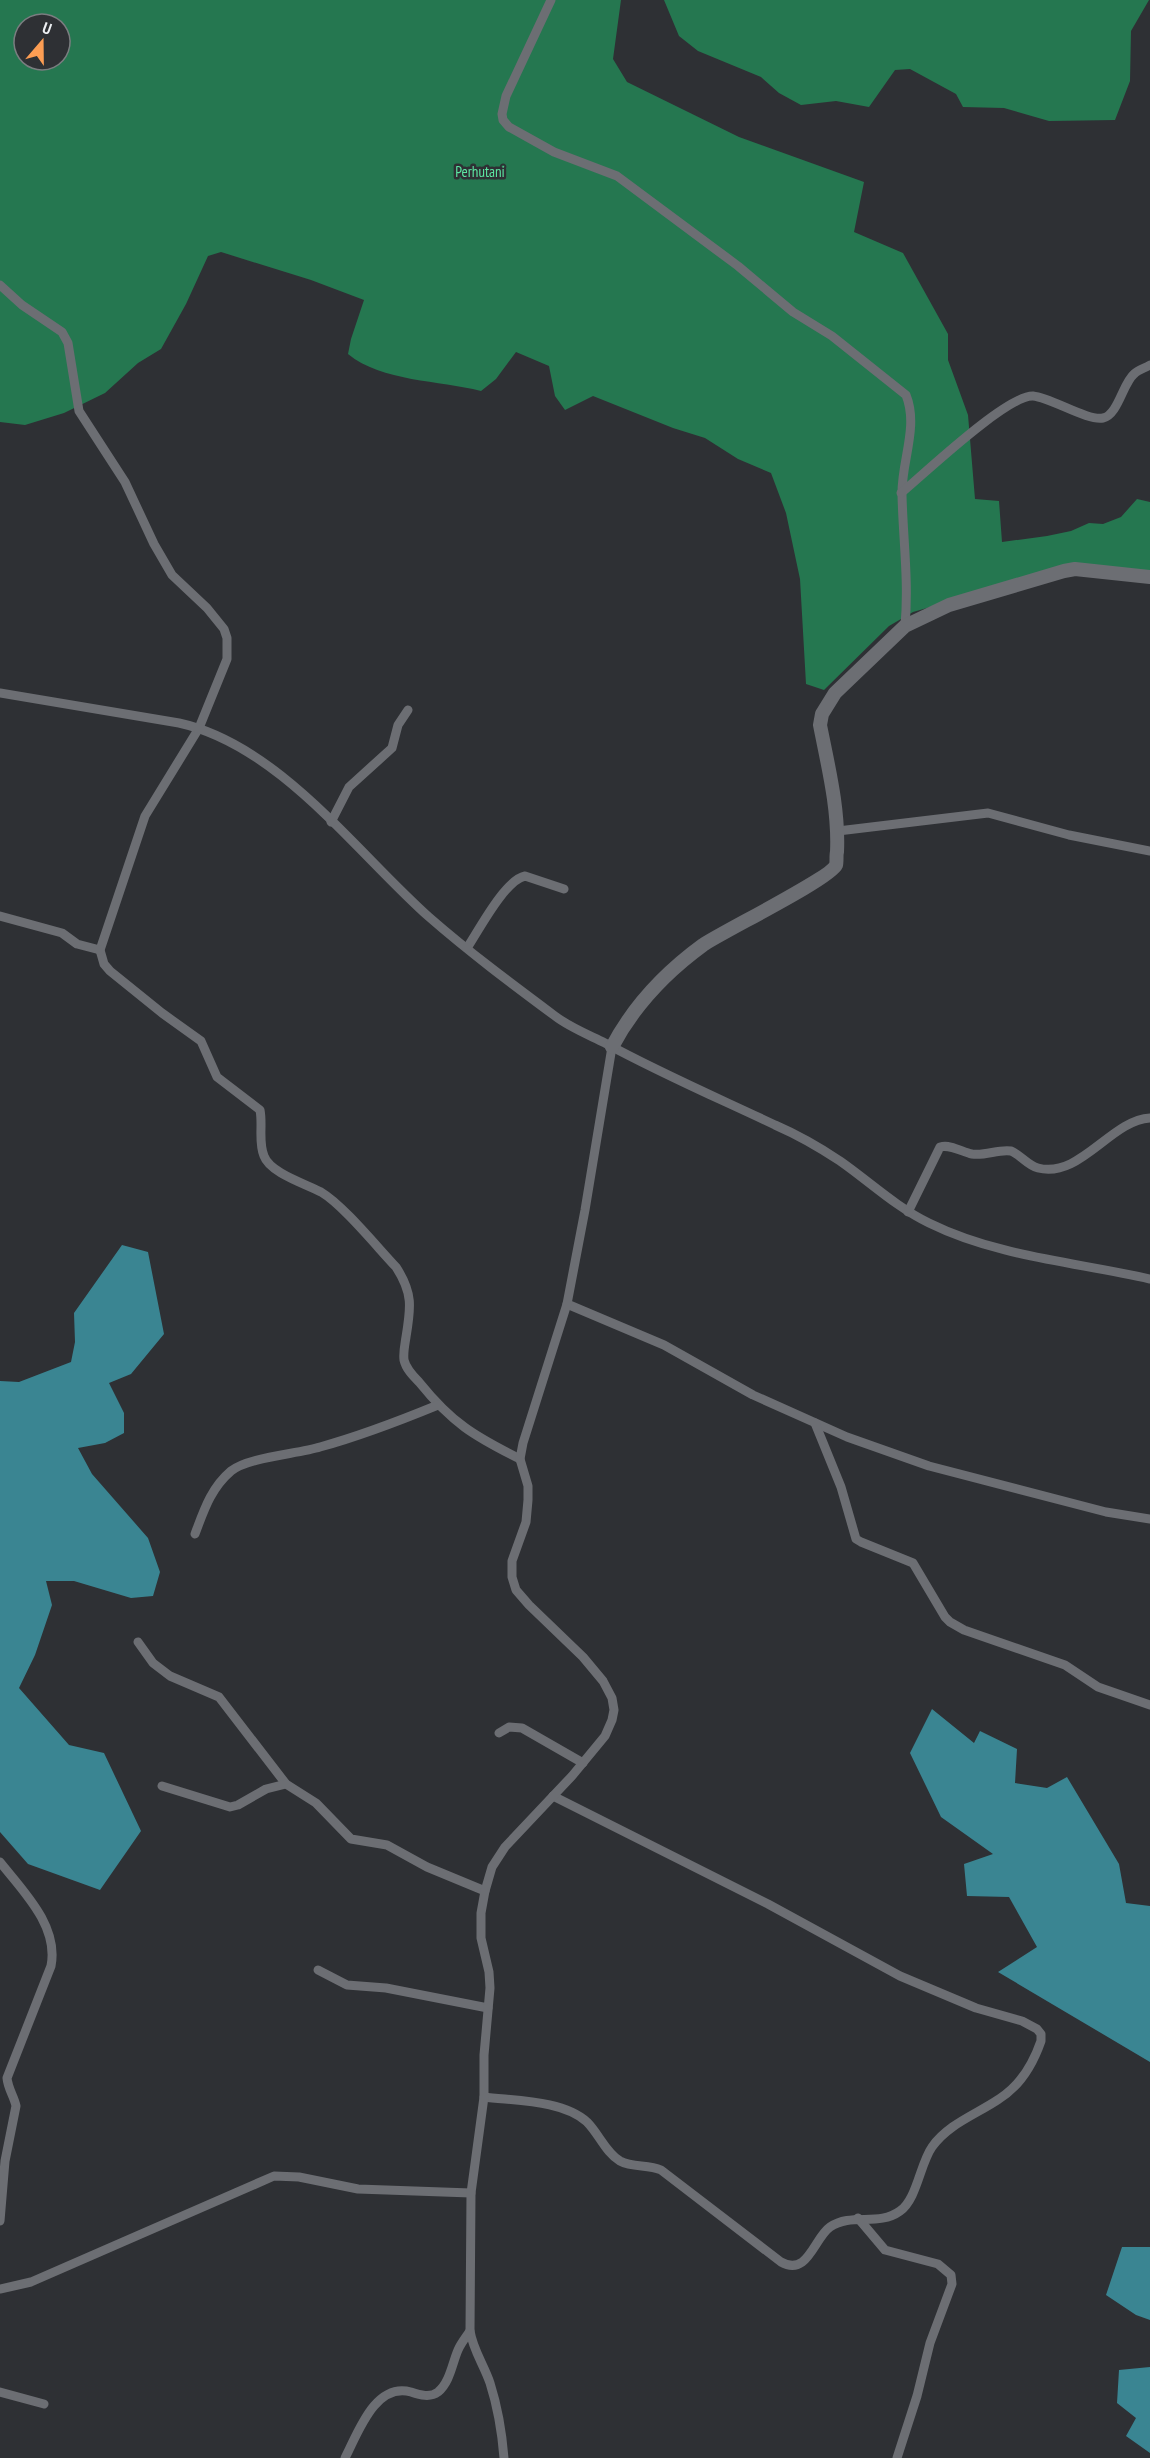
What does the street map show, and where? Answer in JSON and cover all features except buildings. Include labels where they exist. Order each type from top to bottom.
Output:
[{"type":"street","points":[[551,0],[506,96],[502,114],[503,120],[509,127],[554,152],[617,176],[738,267],[793,312],[832,336],[906,394],[912,420],[901,493],[908,569],[905,626]]},
{"type":"street","points":[[0,285],[22,305],[62,332],[71,354],[79,411],[125,482],[153,544],[172,575],[207,608],[224,629],[227,638],[226,659],[199,728],[145,816],[100,950],[104,964],[201,1041],[217,1077],[260,1110],[261,1142],[264,1156],[269,1164],[278,1171],[323,1193],[396,1267],[410,1296],[404,1359],[407,1367],[453,1420],[482,1440],[520,1459]]},
{"type":"street","points":[[901,493],[992,417],[1024,397],[1045,398],[1093,417],[1103,418],[1111,412],[1133,374],[1150,365]]},
{"type":"street","points":[[504,2458],[495,2398],[473,2345],[470,2331],[471,2193],[484,2097],[489,1972],[481,1938],[481,1913],[492,1867],[505,1847],[605,1736],[614,1710],[612,1698],[603,1681],[583,1657],[529,1605],[516,1590],[512,1577],[512,1561],[526,1522],[528,1500],[528,1486],[520,1459],[523,1443],[567,1304],[612,1047],[628,1019],[674,968],[704,944],[830,873],[836,866],[838,831],[820,725],[822,714],[835,693],[905,626],[950,605],[1064,571],[1075,569],[1150,577]]},
{"type":"street","points":[[0,693],[199,728],[253,757],[278,774],[332,822],[429,917],[558,1018],[612,1047],[807,1140],[908,1212],[960,1237],[989,1246],[1150,1279]]},
{"type":"street","points":[[332,822],[349,787],[392,748],[398,725],[408,710]]},
{"type":"street","points":[[838,831],[988,813],[1069,835],[1150,851]]},
{"type":"street","points":[[467,948],[503,894],[519,877],[525,876],[564,889]]},
{"type":"street","points":[[0,916],[62,933],[77,944],[100,950]]},
{"type":"street","points":[[908,1212],[940,1147],[945,1145],[972,1154],[985,1155],[1011,1151],[1030,1165],[1053,1170],[1068,1165],[1134,1122],[1150,1118]]},
{"type":"street","points":[[567,1304],[664,1345],[753,1395],[847,1437],[929,1466],[1106,1512],[1150,1519]]},
{"type":"street","points":[[195,1534],[211,1494],[218,1484],[241,1465],[319,1448],[401,1421],[438,1405]]},
{"type":"street","points":[[815,1423],[841,1487],[856,1539],[913,1563],[935,1603],[950,1623],[1065,1665],[1098,1687],[1150,1705]]},
{"type":"street","points":[[138,1642],[153,1663],[170,1676],[219,1697],[286,1784],[316,1803],[351,1839],[387,1845],[427,1867],[485,1891]]},
{"type":"street","points":[[499,1733],[509,1727],[522,1728],[582,1763]]},
{"type":"street","points":[[162,1786],[230,1807],[266,1789],[286,1784]]},
{"type":"street","points":[[484,2097],[567,2109],[588,2123],[618,2160],[627,2164],[653,2166],[661,2170],[788,2266],[805,2261],[824,2231],[840,2220],[858,2218],[877,2220],[901,2211],[908,2202],[933,2145],[967,2117],[999,2100],[1020,2081],[1038,2050],[1041,2034],[1037,2029],[1022,2021],[976,2008],[900,1976],[768,1904],[553,1796]]},
{"type":"street","points":[[0,1862],[40,1915],[53,1944],[54,1955],[3,2077],[15,2099],[16,2106],[5,2162],[0,2221]]},
{"type":"street","points":[[318,1970],[347,1985],[387,1988],[488,2008]]},
{"type":"street","points":[[0,2289],[31,2282],[274,2176],[299,2177],[358,2189],[471,2193]]},
{"type":"street","points":[[858,2218],[885,2250],[938,2264],[951,2275],[952,2284],[927,2351],[917,2396],[897,2458]]},
{"type":"street","points":[[345,2458],[369,2413],[380,2399],[390,2392],[408,2391],[429,2396],[437,2393],[444,2385],[459,2349],[470,2331]]},
{"type":"street","points":[[0,2392],[44,2404]]},
{"type":"green space","name":"Perhutani","points":[[0,0],[621,0],[613,59],[627,82],[739,137],[864,182],[854,232],[903,253],[948,334],[948,360],[968,415],[975,499],[999,501],[1002,542],[1071,531],[1089,523],[1103,524],[1121,517],[1137,499],[1150,502],[1150,572],[1076,565],[913,612],[889,626],[824,690],[806,684],[800,579],[786,513],[771,473],[738,459],[705,438],[673,428],[593,396],[565,410],[555,396],[549,366],[516,352],[496,379],[481,391],[412,379],[377,370],[348,354],[364,300],[311,280],[221,252],[208,256],[186,304],[161,349],[138,363],[105,393],[64,413],[25,425],[0,422]]},
{"type":"green space","points":[[664,0],[1149,0],[1131,31],[1130,81],[1115,120],[1049,121],[1004,108],[963,107],[956,94],[910,69],[895,70],[869,107],[836,101],[801,105],[779,93],[761,77],[698,51],[679,36]]},
{"type":"water","points":[[122,1245],[148,1252],[164,1334],[131,1374],[109,1383],[124,1413],[124,1433],[105,1443],[78,1448],[92,1474],[148,1538],[160,1572],[153,1596],[131,1598],[74,1581],[46,1581],[52,1605],[35,1655],[19,1688],[69,1745],[104,1753],[141,1831],[100,1890],[28,1864],[0,1832],[0,1381],[19,1382],[71,1362],[75,1342],[74,1313]]},
{"type":"water","points":[[932,1709],[974,1743],[980,1731],[1017,1749],[1015,1783],[1047,1788],[1067,1777],[1119,1864],[1126,1903],[1150,1906],[1150,2062],[998,1972],[1037,1947],[1009,1897],[967,1896],[964,1864],[993,1854],[941,1817],[910,1753]]},
{"type":"water","points":[[1122,2247],[1150,2247],[1150,2320],[1136,2315],[1106,2295]]},
{"type":"water","points":[[1150,2367],[1150,2453],[1126,2436],[1136,2418],[1117,2403],[1119,2370]]}]
